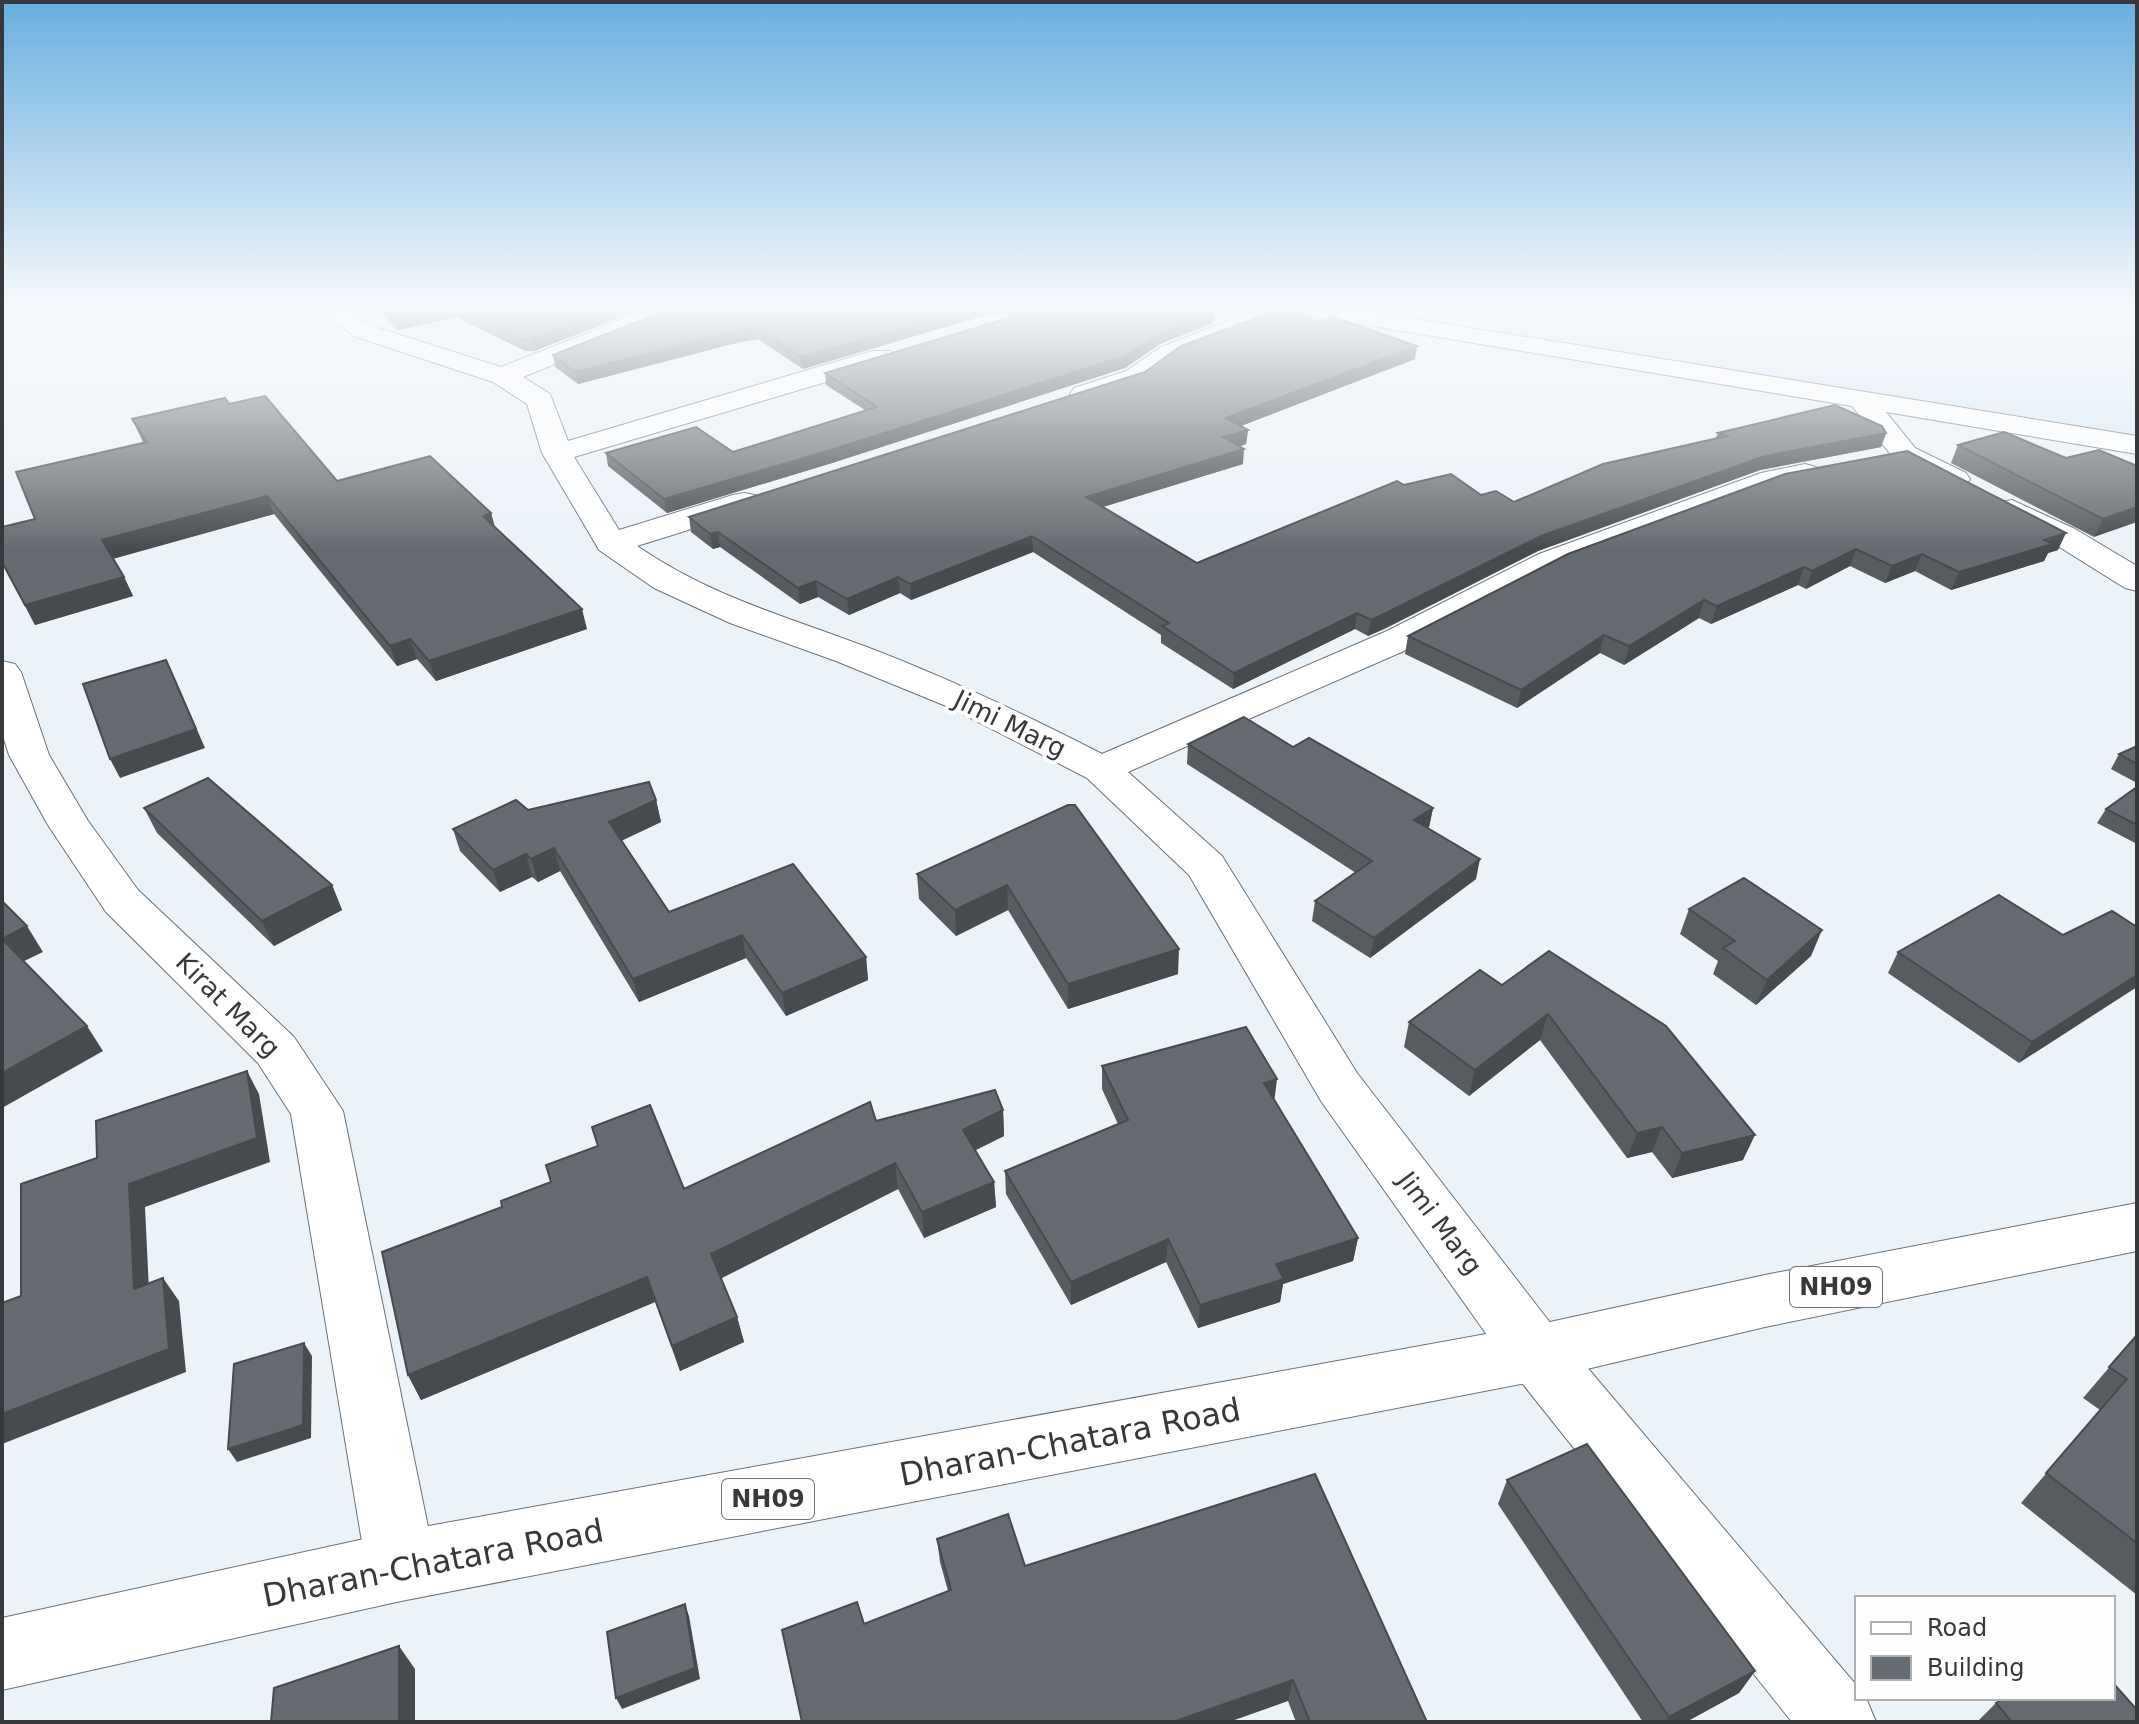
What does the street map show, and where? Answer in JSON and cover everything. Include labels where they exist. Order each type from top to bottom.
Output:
[{"type":"street","name":"Jimi Marg","points":[[523,389],[540,400],[557,453],[611,543],[666,581],[742,616],[849,653],[965,700],[1101,769],[1206,866],[1339,1087],[1536,1353],[1839,1722]]},
{"type":"street","points":[[557,453],[771,389]]},
{"type":"street","points":[[1062,401],[1097,389]]},
{"type":"street","points":[[1797,389],[2137,445]]},
{"type":"street","points":[[1861,400],[1890,457],[2064,536],[2137,581]]},
{"type":"street","points":[[1101,769],[1400,639],[1551,561],[1772,479],[1831,468]]},
{"type":"street","points":[[611,543],[771,494]]},
{"type":"street","name":"Kirat Marg","points":[[2,672],[16,759],[69,825],[122,901],[276,1050],[317,1111],[401,1566]]},
{"type":"street","name":"Dharan-Chatara Road","points":[[2,1654],[401,1566],[970,1462],[1536,1353],[1765,1301],[2137,1227]]},
{"type":"shaded area","points":[[1800,389],[2137,389],[2137,445]]},
{"type":"building","points":[[850,389],[1020,389],[664,499],[606,453],[696,427],[733,452],[877,407]]},
{"type":"building","points":[[1090,389],[1302,389],[1226,418],[1248,430],[1223,437],[1244,449],[1086,497],[1197,563],[1397,481],[1404,485],[1451,474],[1481,495],[1496,491],[1514,502],[1603,464],[1727,436],[1718,433],[1835,405],[1882,426],[1886,433],[1765,456],[1541,536],[1371,620],[1357,613],[1234,673],[1162,626],[1169,623],[1032,536],[910,584],[898,577],[847,599],[816,581],[798,588],[718,532],[710,534],[689,517]]},
{"type":"building","points":[[265,396],[337,481],[430,456],[491,513],[483,516],[582,609],[429,661],[410,639],[390,646],[267,496],[102,540],[124,577],[25,605],[2,562],[2,527],[35,519],[16,472],[147,442],[132,419],[225,398],[229,404]]},
{"type":"building","points":[[2004,432],[2066,458],[2099,450],[2137,466],[2137,507],[2103,519],[1958,445]]},
{"type":"building","points":[[1907,451],[2066,533],[2044,540],[2052,544],[1959,572],[1922,554],[1892,566],[1856,549],[1812,571],[1804,567],[1717,606],[1704,600],[1629,646],[1604,635],[1521,690],[1408,636],[1568,554],[1785,474]]},
{"type":"building","points":[[166,660],[196,729],[110,759],[83,684]]},
{"type":"building","points":[[1244,717],[1293,747],[1309,738],[1433,808],[1414,820],[1480,859],[1374,938],[1315,901],[1372,861],[1188,744]]},
{"type":"building","points":[[2137,746],[2137,764],[2119,754]]},
{"type":"building","points":[[208,778],[332,885],[262,921],[144,808]]},
{"type":"building","points":[[649,782],[656,800],[609,822],[669,912],[793,864],[866,957],[782,993],[742,935],[633,979],[554,848],[531,859],[526,854],[493,870],[453,829],[516,800],[528,810]]},
{"type":"building","points":[[2137,787],[2137,825],[2106,809]]},
{"type":"building","points":[[1068,805],[1075,805],[1179,949],[1068,984],[1007,885],[955,910],[917,874]]},
{"type":"building","points":[[1744,878],[1822,930],[1767,980],[1723,948],[1735,941],[1689,909]]},
{"type":"building","points":[[1999,895],[2063,935],[2112,911],[2137,927],[2137,975],[2032,1042],[1898,952]]},
{"type":"building","points":[[2,901],[27,926],[2,939]]},
{"type":"building","points":[[2,939],[87,1026],[2,1073]]},
{"type":"building","points":[[1549,951],[1666,1026],[1755,1135],[1682,1153],[1662,1127],[1637,1133],[1548,1014],[1475,1070],[1409,1022],[1480,970],[1502,985]]},
{"type":"building","points":[[1246,1027],[1277,1079],[1264,1083],[1358,1238],[1276,1264],[1284,1279],[1200,1305],[1168,1239],[1071,1282],[1005,1171],[1128,1120],[1102,1066]]},
{"type":"building","points":[[247,1071],[257,1138],[129,1184],[134,1289],[163,1278],[169,1349],[2,1414],[2,1303],[21,1296],[21,1184],[97,1158],[96,1121]]},
{"type":"building","points":[[995,1090],[1003,1110],[963,1130],[994,1182],[922,1212],[895,1163],[711,1254],[737,1317],[672,1346],[647,1277],[408,1375],[382,1252],[502,1207],[501,1201],[551,1182],[546,1165],[598,1146],[592,1127],[650,1105],[684,1189],[870,1102],[876,1121]]},
{"type":"building","points":[[2137,1335],[2137,1543],[2046,1473],[2127,1379],[2109,1367]]},
{"type":"building","points":[[304,1343],[303,1425],[228,1449],[234,1364]]},
{"type":"building","points":[[1587,1444],[1755,1671],[1669,1717],[1507,1480]]},
{"type":"building","points":[[1315,1474],[1427,1722],[1310,1722],[1293,1680],[1173,1722],[802,1722],[782,1630],[857,1602],[864,1624],[951,1590],[937,1539],[1008,1514],[1025,1566]]},
{"type":"building","points":[[685,1604],[695,1668],[616,1698],[607,1632]]},
{"type":"building","points":[[399,1646],[399,1722],[271,1722],[274,1688]]},
{"type":"building","points":[[2115,1685],[2137,1710],[2137,1722],[2012,1722],[1996,1703],[2001,1700],[2115,1700]]}]
